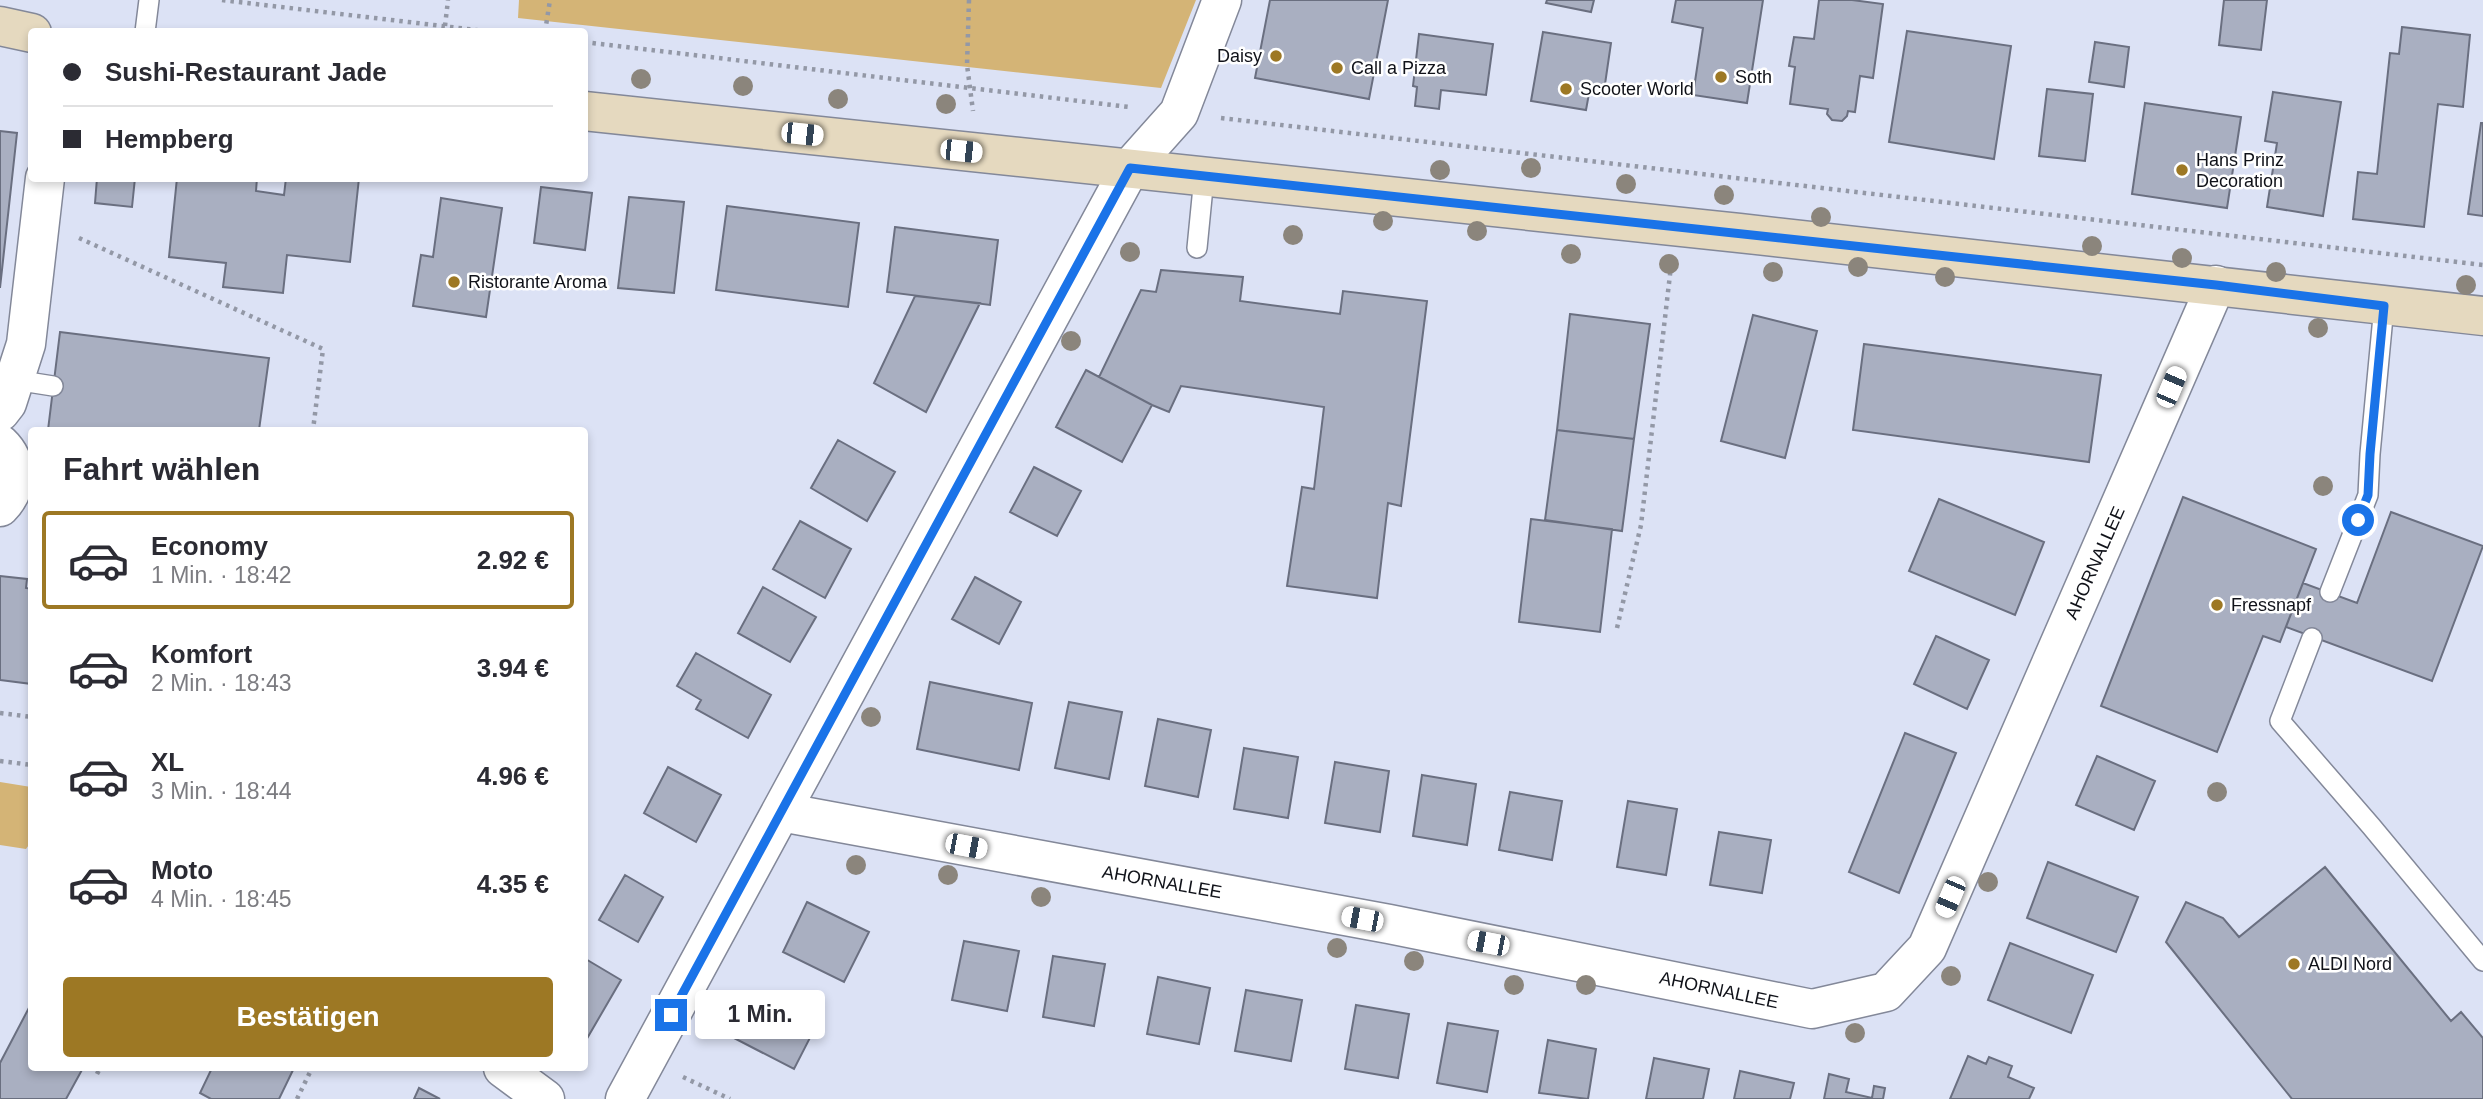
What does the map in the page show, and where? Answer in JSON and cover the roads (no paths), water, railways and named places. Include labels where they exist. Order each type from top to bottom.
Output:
[{"type":"main road","points":[[0,26],[28,32]]},
{"type":"main road","points":[[588,111],[2216,285],[2483,316]]},
{"type":"street","points":[[625,1099],[1130,168],[1179,113],[1222,0]]},
{"type":"street","points":[[8,396],[26,344],[45,182]]},
{"type":"street","name":"AHORNALLEE","points":[[781,813],[1389,924],[1811,1009],[1886,992],[1927,948],[2216,285]]},
{"type":"street","points":[[0,444],[12,461],[14,474],[12,489],[0,508]]},
{"type":"street","points":[[507,1071],[545,1099]]},
{"type":"lane","points":[[146,28],[149,0]]},
{"type":"lane","points":[[1197,248],[1205,177]]},
{"type":"lane","points":[[2330,592],[2368,495],[2384,306]]},
{"type":"lane","points":[[8,396],[53,386]]},
{"type":"lane","points":[[2312,638],[2280,721],[2483,961]]},
{"type":"place","name":"Daisy","points":[[1276,56]]},
{"type":"place","name":"Call a Pizza","points":[[1337,68]]},
{"type":"place","name":"Soth","points":[[1721,77]]},
{"type":"place","name":"Scooter World","points":[[1566,89]]},
{"type":"place","name":"Hans Prinz Decoration","points":[[2182,170]]},
{"type":"place","name":"Ristorante Aroma","points":[[454,282]]},
{"type":"place","name":"Fressnapf","points":[[2217,605]]},
{"type":"place","name":"ALDI Nord","points":[[2294,964]]}]
